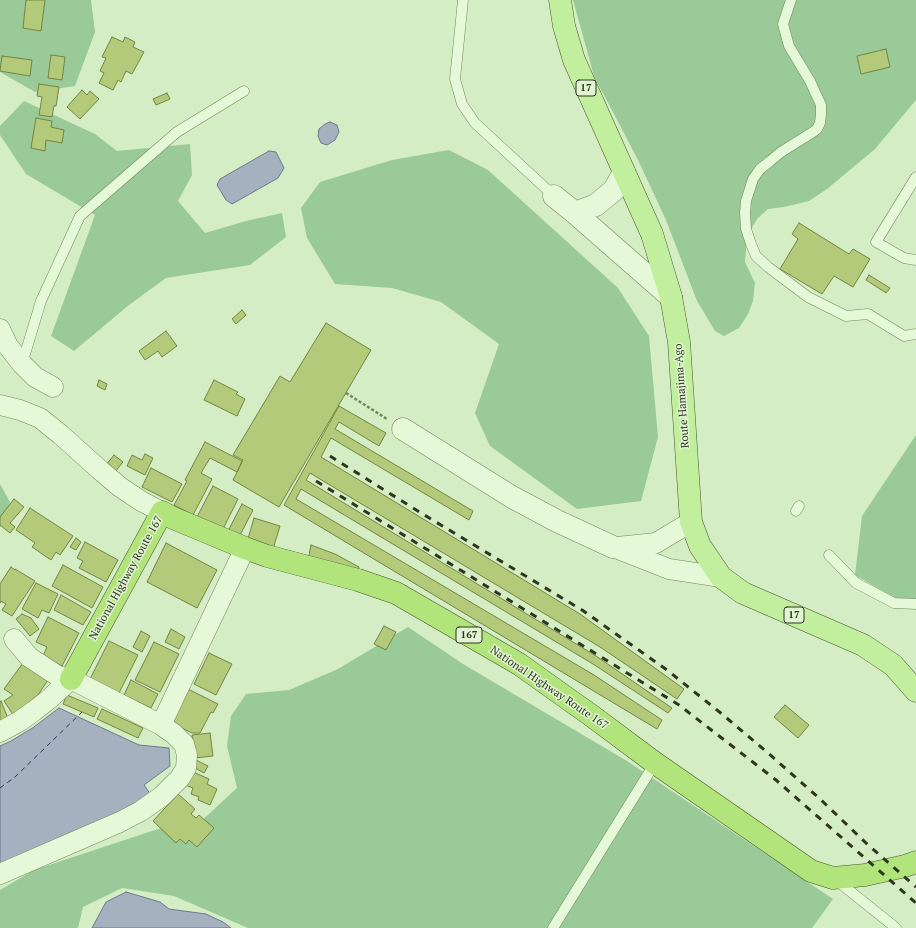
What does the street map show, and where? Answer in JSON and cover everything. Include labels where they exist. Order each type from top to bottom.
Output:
[{"type":"highway","name":"National Highway Route 167","points":[[71,679],[162,512],[173,518],[267,556],[358,580],[396,593],[518,664],[811,871],[833,878],[865,875],[916,862]]},
{"type":"main road","name":"Route Hamajima-Ago","points":[[560,0],[564,26],[574,60],[652,234],[671,297],[679,342],[691,522],[700,546],[721,577],[743,593],[863,644],[893,665],[916,691]]},
{"type":"street","points":[[575,213],[596,205],[614,190],[624,172]]},
{"type":"street","points":[[554,196],[671,297]]},
{"type":"street","points":[[0,328],[8,346],[22,364],[35,377],[53,386]]},
{"type":"street","points":[[0,405],[20,410],[40,418],[120,487],[141,501],[162,512]]},
{"type":"street","points":[[403,429],[512,497],[557,521],[613,547],[669,569],[721,577]]},
{"type":"street","points":[[613,547],[656,543],[691,522]]},
{"type":"street","points":[[161,725],[245,548]]},
{"type":"street","points":[[0,874],[120,822],[141,811],[162,796],[180,778],[186,768],[187,755],[184,744],[174,734],[161,725],[71,679],[58,676],[29,657],[14,639]]},
{"type":"street","points":[[0,732],[34,711],[71,679]]},
{"type":"lane","points":[[463,0],[455,79],[462,104],[476,123],[554,196]]},
{"type":"lane","points":[[791,0],[783,24],[789,46],[810,81],[821,105],[820,123],[817,129],[781,152],[760,169],[753,179],[746,201],[745,213],[746,229],[751,244],[756,256],[768,267],[808,297],[846,316],[868,314],[904,336],[916,334]]},
{"type":"lane","points":[[22,364],[41,301],[80,216],[177,132],[244,90]]},
{"type":"lane","points":[[916,177],[876,242],[904,258],[916,260]]},
{"type":"lane","points":[[829,555],[856,583],[894,603],[916,604]]},
{"type":"lane","points":[[553,928],[655,762]]},
{"type":"lane","points":[[833,878],[896,928]]},
{"type":"path","points":[[346,393],[403,429]]},
{"type":"green space","points":[[0,0],[91,0],[95,32],[75,86],[35,92],[0,72]]},
{"type":"green space","points":[[573,0],[916,0],[916,100],[875,149],[827,189],[809,201],[768,209],[758,218],[747,235],[745,262],[755,283],[753,301],[748,314],[739,328],[724,336],[715,331],[697,301],[666,220],[638,160],[594,76]]},
{"type":"green space","points":[[24,101],[95,134],[117,151],[190,144],[192,175],[178,201],[205,233],[246,221],[282,213],[286,237],[250,265],[166,278],[129,305],[74,351],[51,336],[95,215],[26,174],[0,135],[0,126]]},
{"type":"green space","points":[[449,150],[488,170],[618,288],[649,336],[658,437],[641,501],[577,509],[490,446],[475,413],[499,344],[441,302],[392,288],[335,284],[307,238],[301,208],[320,182],[392,160]]},
{"type":"green space","points":[[916,435],[916,610],[855,575],[862,516]]},
{"type":"green space","points":[[0,484],[10,502],[0,528]]},
{"type":"green space","points":[[408,627],[463,664],[627,761],[833,899],[812,928],[248,928],[174,896],[122,888],[83,907],[78,928],[0,928],[0,890],[34,870],[167,826],[198,824],[237,788],[227,746],[231,716],[246,694],[289,690],[338,669]]},
{"type":"water","points":[[330,122],[337,125],[339,132],[335,140],[327,145],[321,143],[318,136],[319,129]]},
{"type":"water","points":[[269,151],[276,152],[284,168],[278,178],[232,204],[226,200],[217,185],[220,179]]},
{"type":"water","points":[[59,708],[139,745],[169,748],[170,766],[144,785],[151,795],[136,807],[0,865],[0,746],[34,727]]},
{"type":"water","points":[[126,892],[160,902],[169,909],[206,914],[223,922],[231,928],[92,928],[106,902]]},
{"type":"building","points":[[26,0],[45,0],[41,31],[23,28]]},
{"type":"building","points":[[112,37],[123,42],[125,37],[135,42],[133,47],[144,52],[132,74],[126,71],[121,82],[118,80],[113,90],[99,83],[104,73],[100,71],[106,58],[102,57]]},
{"type":"building","points":[[886,49],[890,67],[861,74],[857,56]]},
{"type":"building","points":[[51,55],[65,57],[62,80],[48,78]]},
{"type":"building","points":[[2,56],[32,60],[30,76],[0,71]]},
{"type":"building","points":[[39,84],[59,87],[56,106],[54,106],[52,117],[39,115],[42,97],[37,96]]},
{"type":"building","points":[[82,90],[87,95],[90,91],[99,99],[80,119],[67,107]]},
{"type":"building","points":[[167,93],[170,99],[156,105],[153,99]]},
{"type":"building","points":[[36,118],[52,121],[51,127],[64,130],[62,143],[46,140],[45,151],[31,148]]},
{"type":"building","points":[[799,223],[849,254],[853,249],[870,259],[853,287],[834,276],[822,294],[780,269],[798,239],[792,234]]},
{"type":"building","points":[[869,275],[890,288],[886,293],[866,280]]},
{"type":"building","points":[[242,310],[246,315],[236,324],[232,319]]},
{"type":"building","points":[[326,323],[371,350],[279,507],[233,480],[243,460],[233,455],[280,376],[290,382]]},
{"type":"building","points":[[166,331],[177,346],[162,357],[158,351],[145,360],[139,351]]},
{"type":"building","points":[[99,380],[107,384],[105,390],[97,386]]},
{"type":"building","points":[[214,380],[238,392],[236,394],[245,399],[237,416],[204,400]]},
{"type":"building","points":[[339,406],[386,433],[379,446],[339,422],[335,429],[473,511],[469,520],[331,438],[321,457],[580,614],[684,689],[677,699],[600,647],[310,473],[306,480],[596,656],[672,708],[668,713],[593,664],[301,489],[296,499],[594,675],[662,720],[657,729],[284,505]]},
{"type":"building","points":[[205,442],[242,461],[237,472],[210,458],[201,473],[212,479],[193,515],[174,505]]},
{"type":"building","points":[[145,454],[153,458],[145,475],[127,466],[132,455],[142,460]]},
{"type":"building","points":[[114,455],[123,462],[115,472],[106,465]]},
{"type":"building","points":[[151,468],[182,484],[172,502],[142,487]]},
{"type":"building","points":[[213,486],[238,499],[222,531],[197,517]]},
{"type":"building","points":[[14,499],[24,507],[10,523],[15,527],[10,533],[0,525],[0,517]]},
{"type":"building","points":[[242,504],[253,510],[238,539],[227,533]]},
{"type":"building","points":[[30,508],[73,536],[60,555],[56,552],[51,560],[32,547],[35,543],[16,530]]},
{"type":"building","points":[[254,518],[280,526],[273,549],[247,542]]},
{"type":"building","points":[[76,538],[81,542],[76,550],[70,547]]},
{"type":"building","points":[[85,542],[118,560],[106,582],[79,568],[83,561],[77,558]]},
{"type":"building","points":[[166,543],[217,570],[197,608],[147,582]]},
{"type":"building","points":[[311,545],[335,554],[359,567],[358,573],[308,560]]},
{"type":"building","points":[[63,565],[103,587],[92,608],[52,586]]},
{"type":"building","points":[[11,567],[35,581],[12,616],[2,610],[6,604],[1,601],[0,603],[0,584]]},
{"type":"building","points":[[36,583],[58,594],[49,613],[42,610],[38,618],[22,609]]},
{"type":"building","points":[[61,595],[91,612],[83,625],[54,610]]},
{"type":"building","points":[[22,614],[31,618],[39,629],[30,636],[16,619]]},
{"type":"building","points":[[48,617],[79,633],[62,666],[43,656],[47,647],[36,642]]},
{"type":"building","points":[[384,626],[396,632],[386,650],[374,644]]},
{"type":"building","points":[[171,629],[185,637],[179,649],[165,642]]},
{"type":"building","points":[[141,631],[150,636],[142,652],[133,647]]},
{"type":"building","points":[[109,641],[138,655],[119,693],[90,679]]},
{"type":"building","points":[[154,642],[179,654],[160,692],[135,680]]},
{"type":"building","points":[[209,653],[232,664],[216,695],[194,684]]},
{"type":"building","points":[[23,663],[48,680],[32,704],[14,716],[4,701],[13,695],[4,689]]},
{"type":"building","points":[[131,680],[158,694],[151,708],[124,695]]},
{"type":"building","points":[[186,688],[218,704],[213,713],[211,712],[200,733],[192,733],[169,722]]},
{"type":"building","points":[[67,695],[98,708],[94,717],[63,704]]},
{"type":"building","points":[[1,701],[9,721],[0,724],[0,702]]},
{"type":"building","points":[[785,705],[809,725],[798,738],[774,717]]},
{"type":"building","points":[[102,709],[143,728],[138,738],[97,719]]},
{"type":"building","points":[[210,733],[213,756],[195,758],[192,735]]},
{"type":"building","points":[[196,760],[208,766],[204,773],[193,767]]},
{"type":"building","points":[[191,771],[209,779],[207,784],[217,789],[210,805],[198,800],[199,797],[191,794],[193,788],[185,785]]},
{"type":"building","points":[[178,794],[195,809],[191,814],[196,818],[199,815],[214,828],[197,847],[189,840],[186,844],[180,839],[176,843],[153,821]]},
{"type":"ferry route","points":[[0,788],[15,777],[82,712]]},
{"type":"railway","points":[[330,456],[582,610],[667,670],[768,753],[916,887]]},
{"type":"railway","points":[[316,481],[679,705],[776,780],[916,903]]}]
